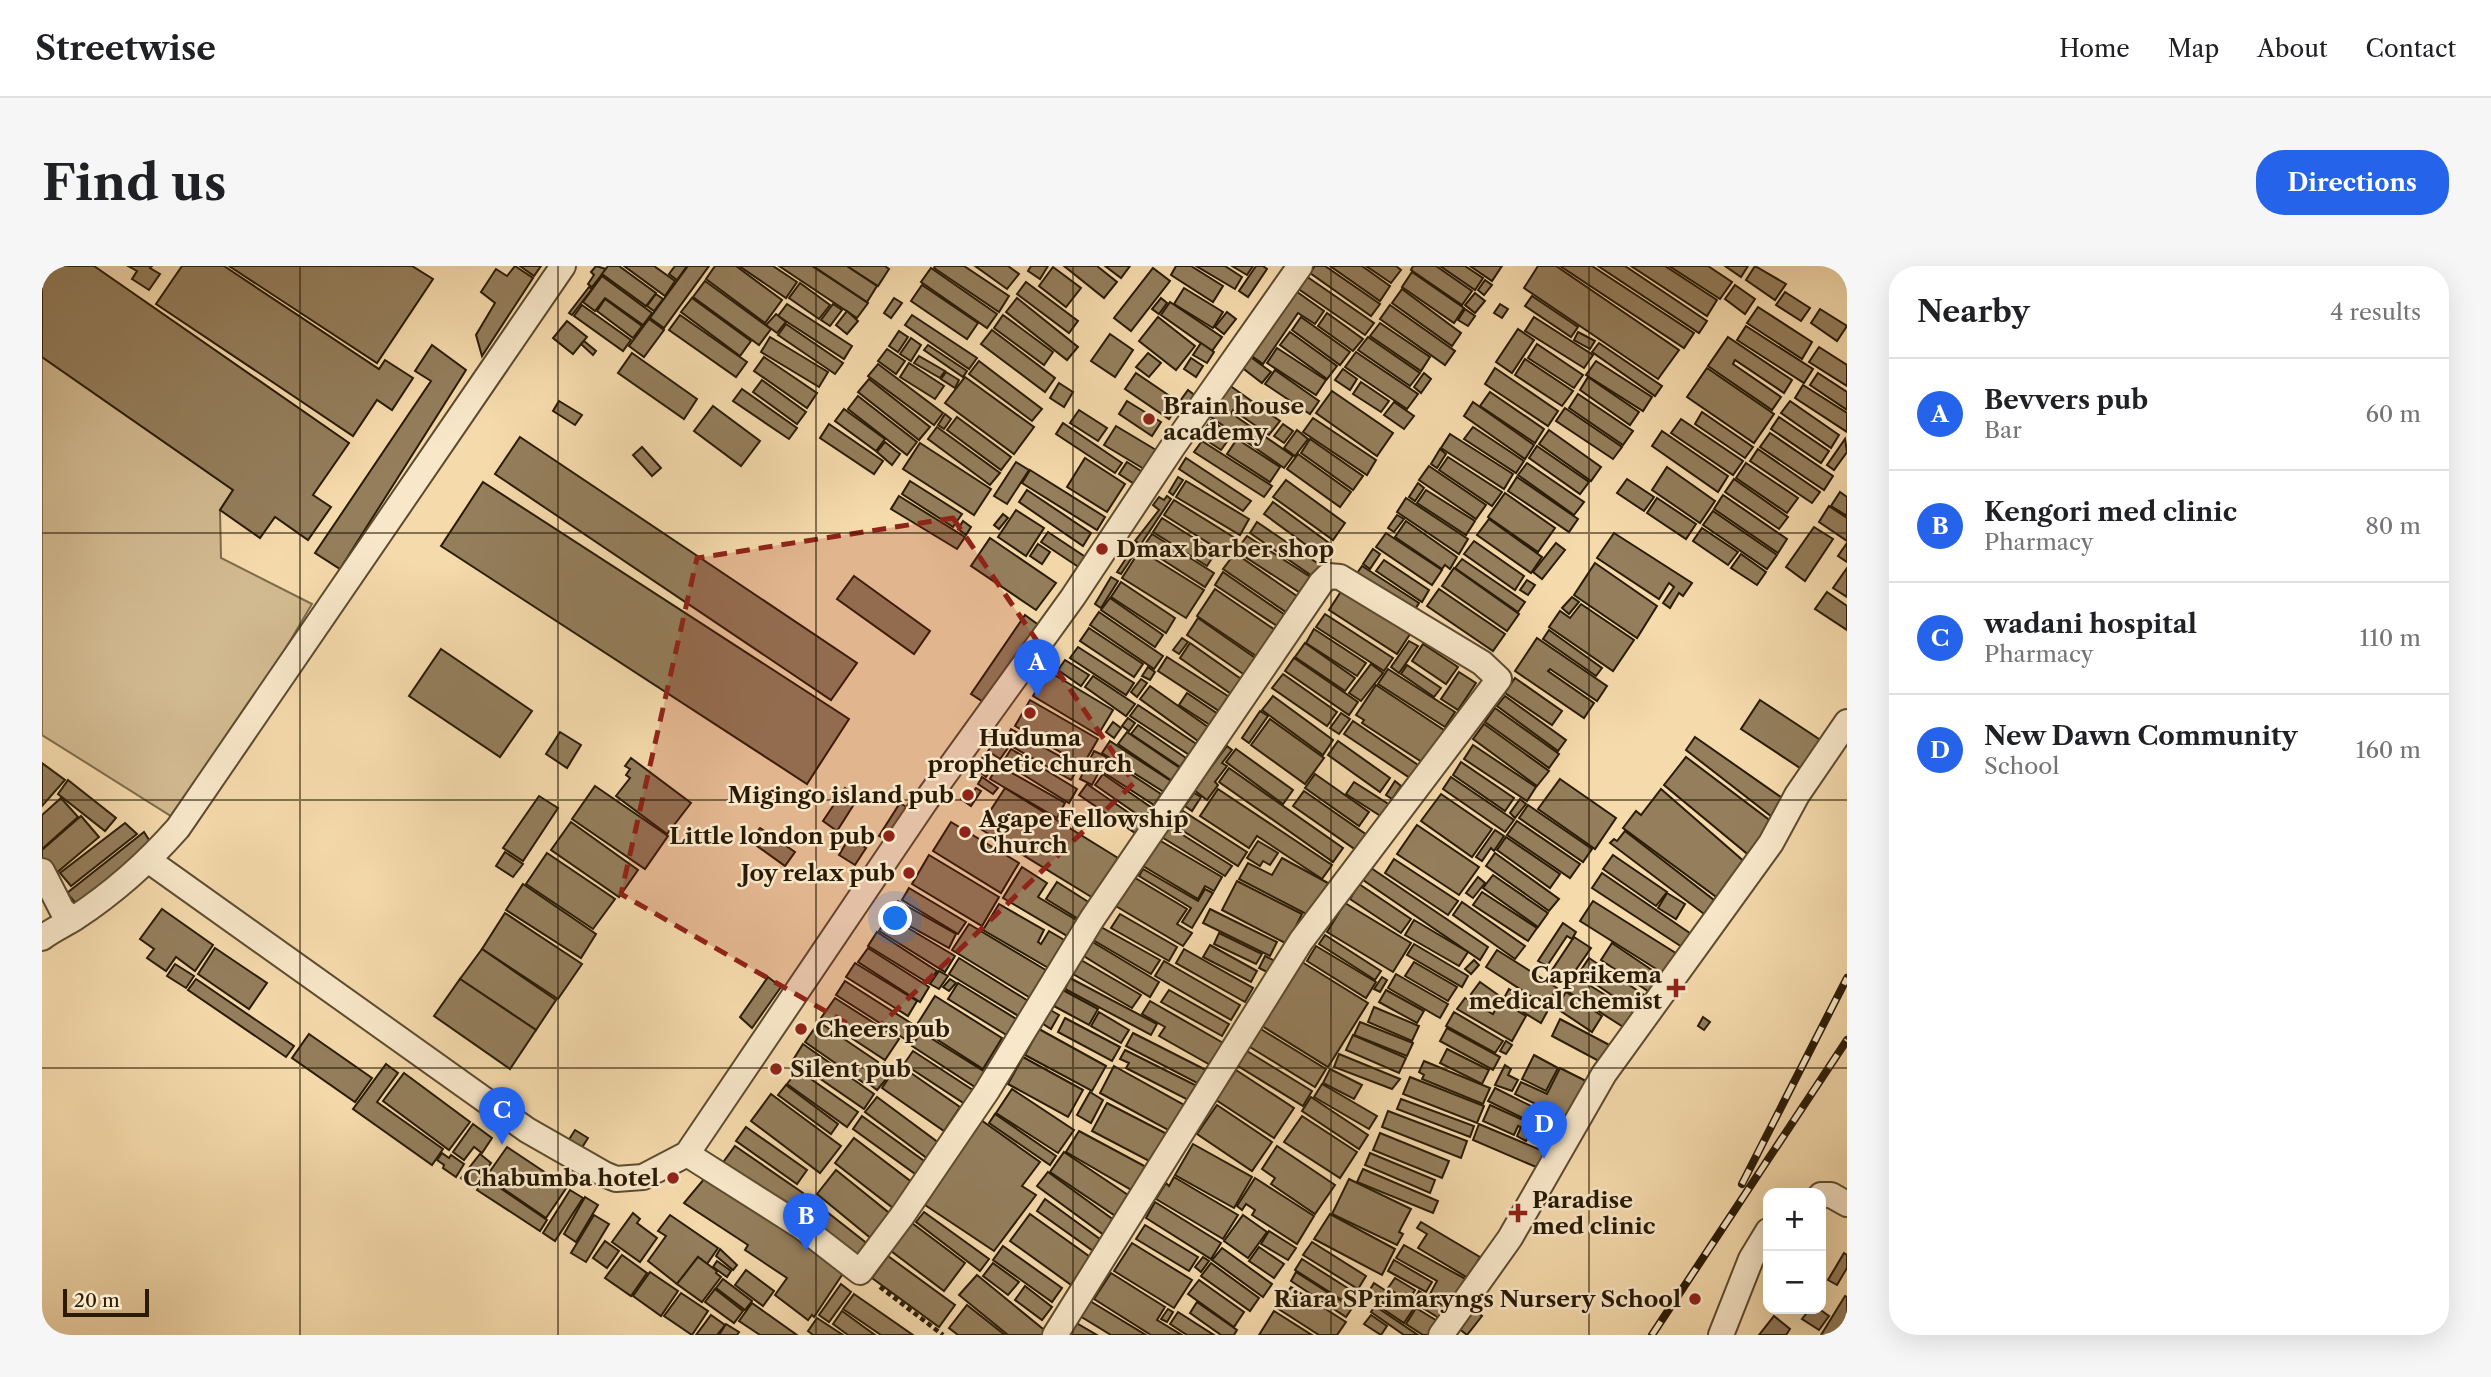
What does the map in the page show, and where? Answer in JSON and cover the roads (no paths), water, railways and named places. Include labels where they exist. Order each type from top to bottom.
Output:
[{"type":"street","points":[[42,938],[73,919],[148,860],[178,828],[563,266]]},
{"type":"street","points":[[148,860],[527,1130],[616,1179],[643,1177],[687,1154],[925,802],[1073,597],[1300,266]]},
{"type":"street","points":[[687,1154],[802,1227],[860,1272],[902,1216],[979,1102],[1092,919],[1321,583],[1328,576],[1340,577],[1482,663],[1499,678],[1301,941],[1055,1335]]},
{"type":"street","points":[[1441,1335],[1510,1238],[1604,1074],[1771,843],[1797,795],[1847,722]]},
{"type":"street","points":[[42,872],[62,909],[73,919]]},
{"type":"street","points":[[1826,1195],[1847,1204]]},
{"type":"street","points":[[1721,1335],[1751,1259],[1763,1239]]},
{"type":"railway","points":[[1742,1184],[1847,978]]},
{"type":"railway","points":[[1652,1335],[1847,1040]]},
{"type":"place","name":"Brain house academy","points":[[1149,419]]},
{"type":"place","name":"Dmax barber shop","points":[[1102,549]]},
{"type":"place","name":"Bevvers pub","points":[[1037,697]]},
{"type":"place","name":"Huduma prophetic church","points":[[1030,713]]},
{"type":"place","name":"Migingo island pub","points":[[968,795]]},
{"type":"place","name":"Agape Fellowship Church","points":[[965,832]]},
{"type":"place","name":"Little london pub","points":[[889,836]]},
{"type":"place","name":"Joy relax pub","points":[[909,873]]},
{"type":"place","name":"Caprikema medical chemist","points":[[1676,988]]},
{"type":"place","name":"Cheers pub","points":[[801,1029]]},
{"type":"place","name":"Silent pub","points":[[776,1069]]},
{"type":"place","name":"wadani hospital","points":[[502,1145]]},
{"type":"place","name":"New Dawn Community","points":[[1544,1159]]},
{"type":"place","name":"Chabumba hotel","points":[[673,1178]]},
{"type":"place","name":"Paradise med clinic","points":[[1518,1213]]},
{"type":"place","name":"Kengori med clinic","points":[[806,1251]]},
{"type":"place","name":"Riara SPrimaryngs Nursery School","points":[[1695,1299]]}]
